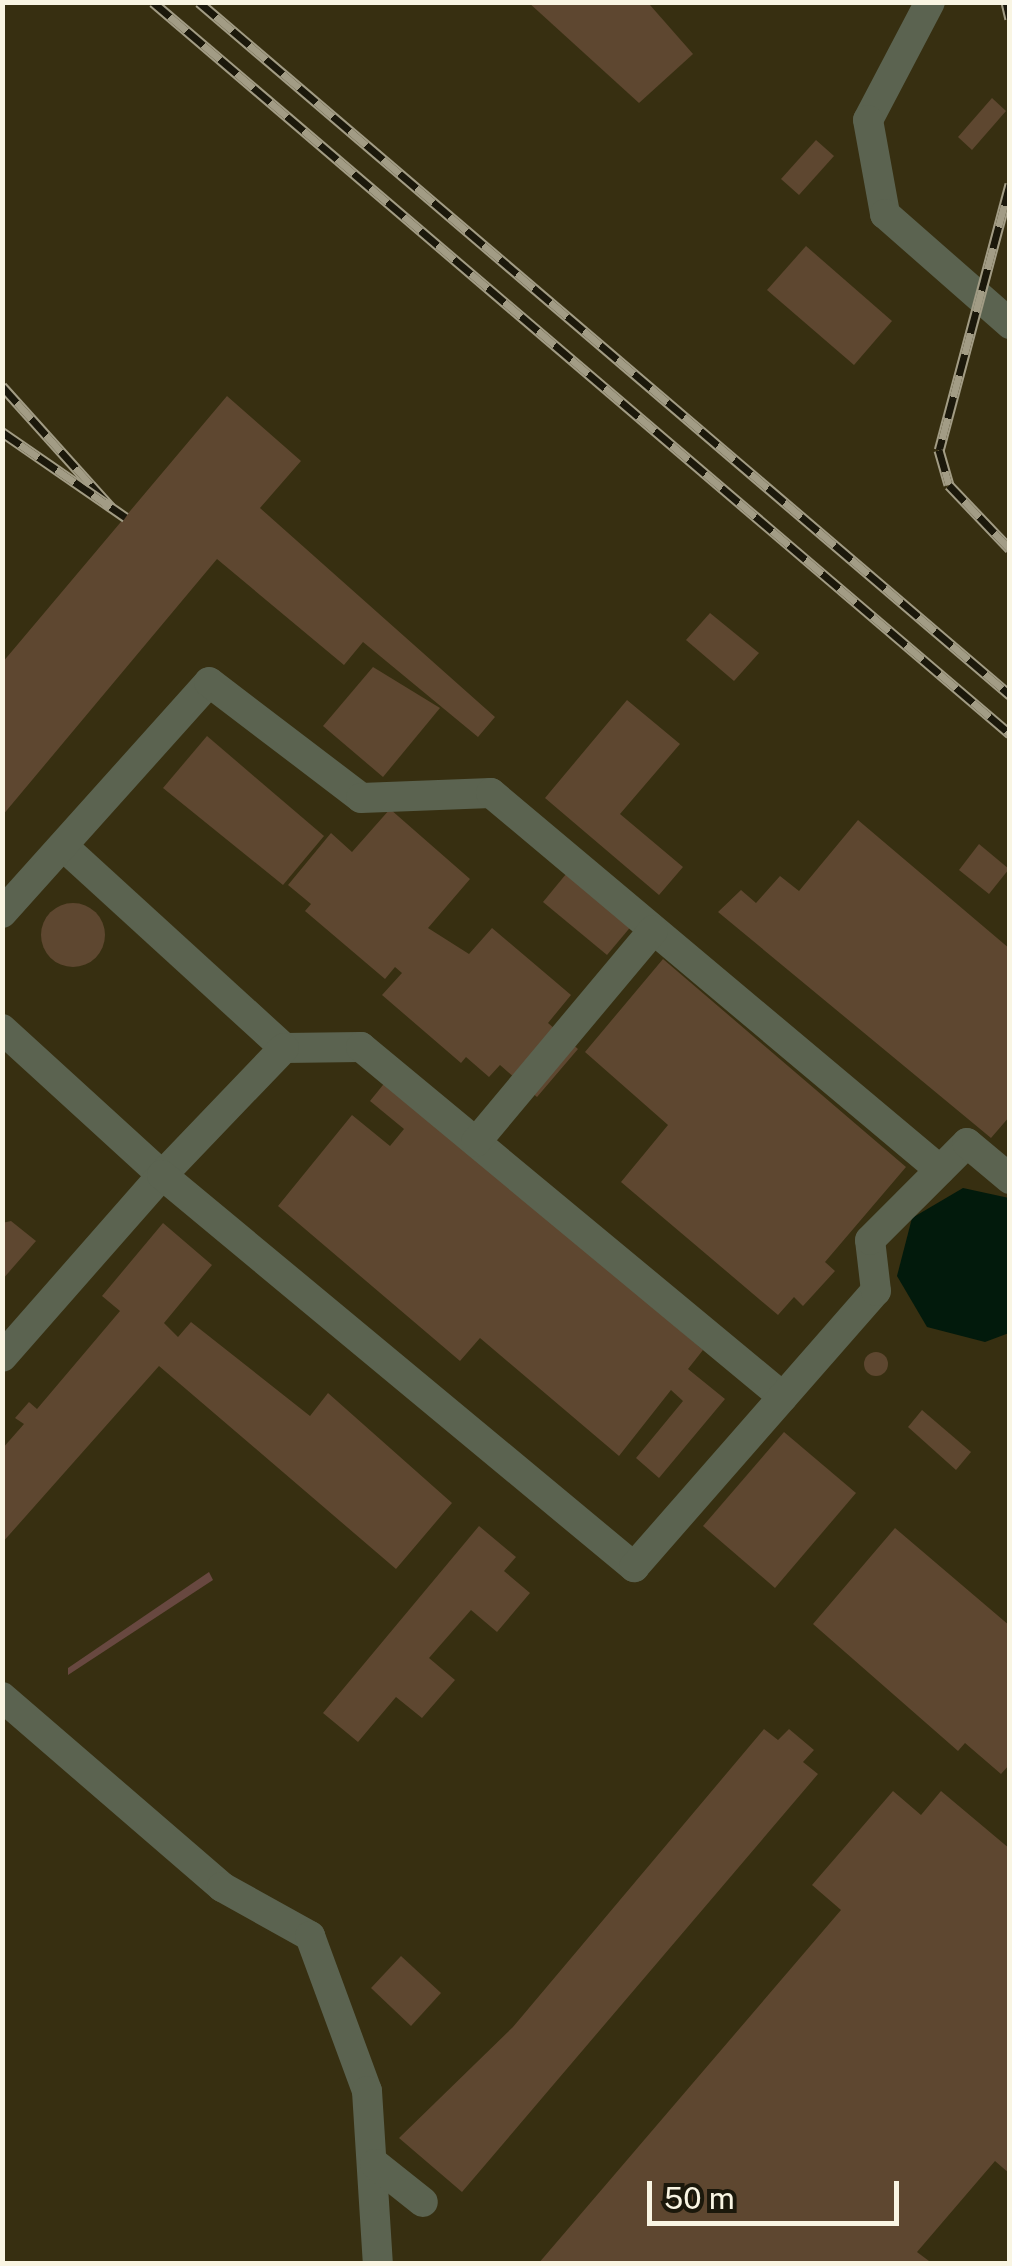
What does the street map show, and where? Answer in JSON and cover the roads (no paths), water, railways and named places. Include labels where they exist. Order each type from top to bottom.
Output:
[{"type":"lane","points":[[930,2],[868,120],[885,214],[1010,324]]},
{"type":"lane","points":[[2,912],[208,682],[361,798],[490,794],[940,1170]]},
{"type":"lane","points":[[63,846],[284,1048],[361,1047],[783,1398]]},
{"type":"lane","points":[[476,1142],[653,930]]},
{"type":"lane","points":[[2,1029],[162,1175],[634,1567],[876,1291],[870,1240],[967,1143],[1010,1179]]},
{"type":"lane","points":[[2,1357],[162,1175],[284,1048]]},
{"type":"lane","points":[[2,1697],[222,1887],[310,1936],[367,2092],[375,2164],[378,2264]]},
{"type":"lane","points":[[375,2164],[423,2202]]},
{"type":"railway","points":[[153,2],[1010,734]]},
{"type":"railway","points":[[199,2],[1010,695]]},
{"type":"railway","points":[[1006,2],[1010,19]]},
{"type":"railway","points":[[1010,184],[939,450],[949,485],[1010,549]]},
{"type":"railway","points":[[2,386],[111,507]]},
{"type":"railway","points":[[2,432],[125,517]]}]
